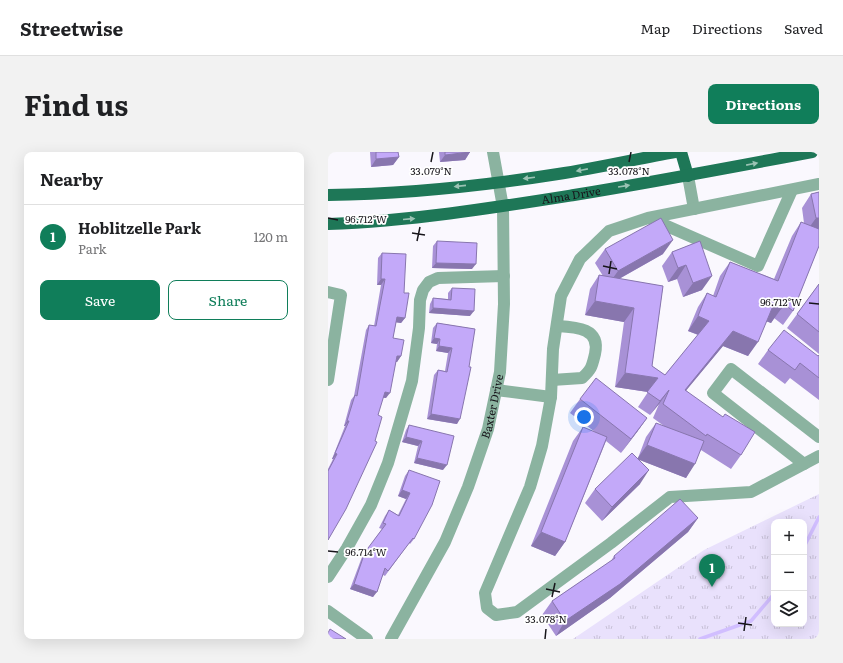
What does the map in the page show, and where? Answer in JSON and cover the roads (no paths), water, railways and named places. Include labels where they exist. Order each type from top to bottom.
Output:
[{"type":"main road","name":"Alma Drive","points":[[328,195],[414,192],[498,182],[559,174],[675,152]]},
{"type":"main road","points":[[681,152],[688,176]]},
{"type":"main road","name":"Alma Drive","points":[[328,224],[429,217],[503,207],[688,176],[812,152]]},
{"type":"street","name":"Baxter Drive","points":[[391,639],[424,582],[451,528],[468,487],[488,429],[500,372],[504,304],[503,207],[493,152]]},
{"type":"street","points":[[688,176],[694,209]]},
{"type":"street","points":[[819,184],[648,218],[609,231],[580,259],[561,296],[553,349],[551,398],[542,446],[530,487],[485,593],[487,608],[496,615],[517,612],[611,543],[670,497],[751,492],[819,456]]},
{"type":"street","points":[[648,218],[758,266],[792,190]]},
{"type":"street","points":[[328,577],[347,548],[371,505],[388,463],[412,381],[419,328],[420,300],[423,290],[429,282],[438,278],[504,276]]},
{"type":"street","points":[[328,292],[341,295],[328,380]]},
{"type":"street","points":[[552,380],[582,378],[591,369],[597,346],[594,337],[587,331],[575,327],[557,326]]},
{"type":"street","points":[[804,464],[713,394],[731,369],[819,437]]},
{"type":"street","points":[[496,390],[551,398]]},
{"type":"street","points":[[328,611],[367,639]]},
{"type":"waterway","points":[[807,541],[819,517]]},
{"type":"waterway","points":[[700,639],[751,621],[771,598]]},
{"type":"place","name":"Hoblitzelle Park","points":[[712,587]]}]
